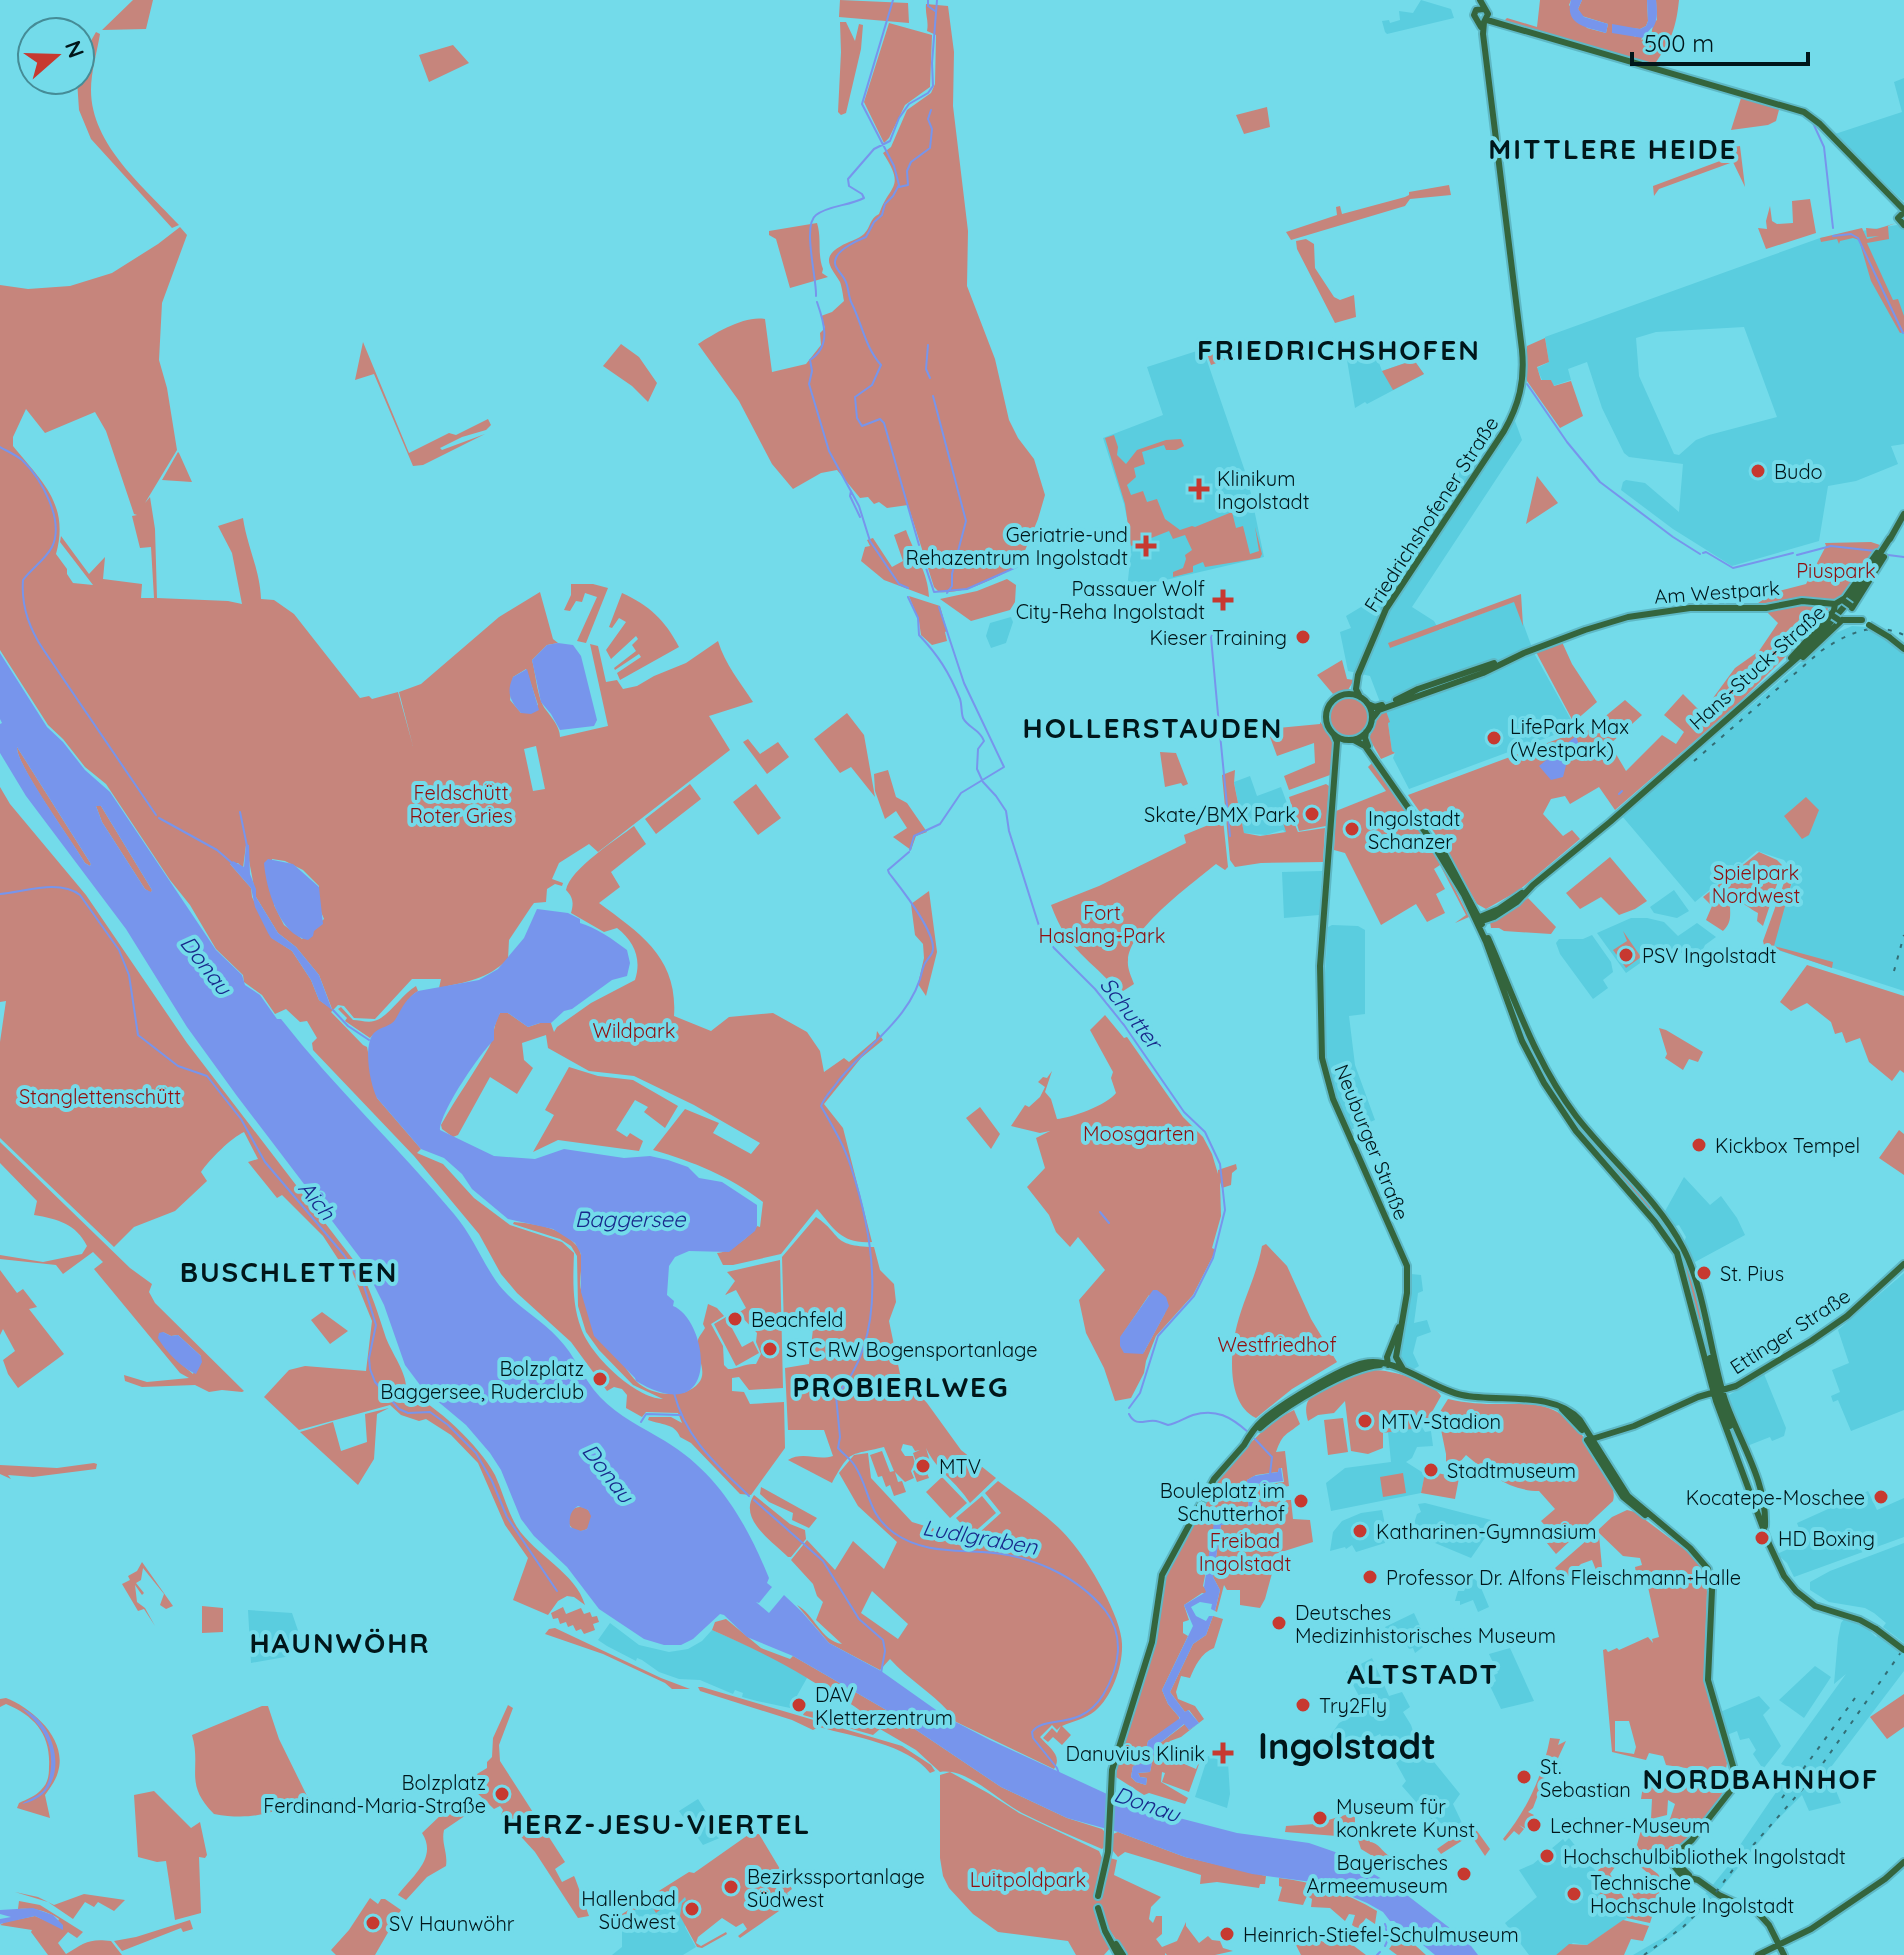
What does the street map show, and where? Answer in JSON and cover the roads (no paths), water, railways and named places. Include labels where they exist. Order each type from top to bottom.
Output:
[{"type":"main road","name":"Friedrichshofener Straße","points":[[1346,694],[1358,675],[1386,609],[1504,431],[1521,392],[1524,372],[1522,348],[1479,0]]},
{"type":"main road","points":[[1483,16],[1809,115],[1895,202],[1903,212],[1899,221],[1904,225]]},
{"type":"main road","points":[[1783,670],[1811,651],[1875,573],[1904,514]]},
{"type":"main road","points":[[1763,687],[1842,611],[1892,535]]},
{"type":"main road","name":"Hans-Stuck-Straße","points":[[1479,920],[1510,907],[1783,670],[1843,609],[1865,581],[1892,535]]},
{"type":"main road","name":"Am Westpark","points":[[1368,704],[1378,707],[1596,626],[1648,613],[1690,608],[1758,609],[1802,601],[1823,603],[1862,620],[1904,649]]},
{"type":"main road","name":"Friedrichshofener Straße","points":[[1358,675],[1356,689],[1360,697]]},
{"type":"main road","name":"Am Westpark","points":[[1380,709],[1407,700],[1422,690]]},
{"type":"main road","points":[[1372,719],[1368,704],[1360,697],[1346,694],[1335,699],[1327,710],[1327,722],[1334,735],[1365,746],[1428,836],[1479,920],[1528,1035],[1556,1087],[1684,1249],[1710,1342],[1718,1392],[1739,1434],[1765,1504],[1764,1529]]},
{"type":"main road","points":[[1380,709],[1372,719],[1365,740],[1443,851],[1475,907],[1519,1035],[1544,1083],[1576,1131],[1651,1217],[1677,1253],[1732,1441]]},
{"type":"main road","points":[[1371,750],[1368,737],[1380,709]]},
{"type":"main road","points":[[1351,740],[1366,732]]},
{"type":"main road","name":"Neuburger Straße","points":[[1334,735],[1337,742],[1320,966],[1322,1060],[1337,1109],[1407,1266],[1407,1293],[1397,1354]]},
{"type":"main road","name":"Neuburger Straße","points":[[1334,781],[1340,747],[1351,740]]},
{"type":"main road","name":"Hans-Stuck-Straße","points":[[1479,920],[1529,890]]},
{"type":"main road","points":[[1475,907],[1491,913]]},
{"type":"main road","name":"Ettinger Straße","points":[[1592,1442],[1736,1386],[1813,1340],[1858,1306],[1904,1264]]},
{"type":"main road","name":"Neuburger Straße","points":[[1374,1362],[1389,1349],[1403,1320]]},
{"type":"main road","points":[[1710,1342],[1712,1366],[1732,1441],[1779,1564],[1807,1595],[1820,1604],[1862,1617],[1904,1648]]},
{"type":"main road","points":[[1702,1345],[1712,1366]]},
{"type":"main road","name":"Neuburger Straße","points":[[1389,1349],[1390,1367]]},
{"type":"main road","points":[[1390,1367],[1397,1354]]},
{"type":"main road","points":[[1397,1354],[1398,1362],[1408,1373]]},
{"type":"main road","points":[[1244,1445],[1255,1428],[1275,1411],[1352,1366],[1374,1362],[1452,1393],[1560,1406],[1592,1442],[1626,1501],[1657,1521]]},
{"type":"main road","points":[[1098,1896],[1109,1844],[1112,1771],[1152,1642],[1162,1575],[1214,1479],[1244,1445],[1281,1412],[1345,1375],[1366,1367],[1390,1367]]},
{"type":"main road","points":[[1728,1419],[1739,1434]]},
{"type":"main road","points":[[1741,1463],[1748,1456]]},
{"type":"main road","points":[[1741,1463],[1754,1472]]},
{"type":"main road","points":[[1626,1501],[1657,1521],[1699,1556],[1710,1576],[1708,1680],[1730,1759],[1732,1789],[1676,1854],[1676,1866],[1686,1874],[1704,1879],[1731,1898],[1762,1911],[1786,1955]]},
{"type":"main road","points":[[1758,1955],[1815,1925],[1885,1879],[1904,1862]]},
{"type":"main road","points":[[1098,1908],[1118,1951]]},
{"type":"water","points":[[1571,0],[1582,0],[1578,9],[1584,17],[1608,24],[1606,33],[1574,20]]},
{"type":"water","points":[[1647,0],[1656,0],[1657,12],[1654,26],[1648,34],[1643,38],[1612,33],[1612,24],[1640,29],[1646,26]]},
{"type":"water","points":[[547,645],[573,645],[581,656],[597,720],[594,726],[560,730],[541,702],[532,660]]},
{"type":"water","name":"Donau","points":[[0,653],[47,727],[85,770],[110,792],[216,950],[242,975],[245,985],[260,995],[277,1019],[281,1019],[454,1214],[503,1290],[558,1338],[607,1404],[684,1454],[728,1500],[769,1578],[767,1583],[772,1587],[759,1603],[756,1602],[769,1613],[784,1595],[829,1643],[881,1671],[946,1717],[1133,1806],[1237,1833],[1309,1843],[1338,1853],[1399,1889],[1468,1942],[1478,1955],[1435,1955],[1394,1921],[1390,1921],[1383,1912],[1320,1883],[1252,1874],[1185,1857],[1118,1832],[1067,1818],[1001,1787],[888,1711],[793,1656],[747,1637],[724,1615],[720,1614],[693,1639],[681,1645],[664,1645],[644,1639],[599,1609],[567,1567],[521,1519],[501,1470],[490,1453],[466,1425],[423,1389],[405,1365],[384,1305],[361,1259],[187,1027],[126,929],[26,796],[0,753]],"holes":[[[17,747],[91,864],[90,866],[85,863],[35,786]],[[96,806],[101,806],[151,892],[145,889],[102,822]],[[578,1506],[588,1510],[591,1516],[587,1529],[581,1531],[570,1527]]]},
{"type":"water","points":[[527,669],[539,710],[531,714],[521,713],[510,692],[513,677]]},
{"type":"water","points":[[1576,736],[1579,745],[1576,753],[1568,758],[1563,777],[1551,780],[1539,766]]},
{"type":"water","points":[[246,844],[249,845],[250,874],[256,897],[278,933],[296,947],[319,975],[332,1010],[319,1000],[311,980],[292,951],[271,938],[255,907],[251,888],[230,864],[233,861],[244,867]]},
{"type":"water","points":[[268,859],[293,864],[319,887],[323,924],[308,940],[289,929],[276,909],[265,873],[264,863]]},
{"type":"water","name":"Baggersee","points":[[537,909],[568,913],[622,946],[627,950],[630,963],[627,976],[612,980],[551,1023],[528,1027],[508,1013],[500,1013],[494,1028],[494,1040],[453,1097],[440,1130],[494,1156],[535,1159],[564,1149],[624,1158],[650,1156],[668,1160],[688,1167],[699,1178],[722,1182],[757,1205],[755,1231],[729,1252],[689,1251],[675,1257],[669,1266],[667,1295],[674,1301],[673,1306],[685,1315],[700,1349],[701,1368],[696,1384],[684,1393],[664,1393],[636,1381],[594,1336],[581,1292],[581,1254],[575,1243],[553,1229],[508,1219],[472,1189],[462,1174],[444,1158],[421,1149],[374,1092],[368,1054],[375,1032],[393,1022],[407,1000],[418,991],[479,980],[498,969],[524,938]]},
{"type":"water","points":[[1153,1290],[1166,1297],[1169,1306],[1143,1354],[1124,1353],[1120,1337]]},
{"type":"water","points":[[159,1333],[178,1335],[201,1356],[202,1362],[196,1374],[165,1349],[158,1338]]},
{"type":"water","points":[[1279,1468],[1283,1481],[1255,1484],[1259,1509],[1256,1519],[1221,1525],[1213,1577],[1220,1590],[1215,1611],[1211,1609],[1212,1604],[1200,1602],[1191,1607],[1196,1616],[1206,1621],[1213,1616],[1206,1635],[1193,1644],[1170,1692],[1185,1712],[1188,1710],[1199,1723],[1189,1730],[1184,1724],[1155,1747],[1150,1772],[1138,1773],[1140,1777],[1147,1778],[1146,1785],[1136,1782],[1131,1777],[1133,1766],[1143,1763],[1148,1741],[1180,1718],[1168,1704],[1162,1690],[1193,1626],[1184,1605],[1206,1592],[1204,1587],[1214,1522],[1218,1517],[1249,1513],[1247,1480],[1278,1472]]},
{"type":"water","points":[[21,1708],[45,1728],[55,1758],[49,1787],[38,1798],[22,1804],[45,1788],[50,1777],[51,1757],[44,1733]]},
{"type":"water","points":[[33,1908],[53,1915],[63,1925],[63,1930],[35,1916],[0,1924],[0,1919],[11,1917],[0,1914],[0,1910]]},
{"type":"waterway","points":[[893,0],[862,104],[894,166],[899,185],[866,237],[841,251],[835,264],[846,283],[867,343],[881,365],[872,385],[855,397],[857,418],[862,426],[880,419],[884,423],[919,545]]},
{"type":"waterway","name":"Schutter","points":[[928,0],[928,6],[935,11]]},
{"type":"waterway","name":"Schutter","points":[[816,296],[810,241],[812,221],[821,212],[864,198],[849,186],[848,179],[874,149],[890,141],[899,118],[909,104],[928,93],[933,86],[937,0]]},
{"type":"waterway","points":[[899,187],[908,185],[907,171],[911,162],[930,148],[932,129],[928,119],[931,110]]},
{"type":"waterway","points":[[1813,123],[1824,147],[1833,228]]},
{"type":"waterway","points":[[1833,236],[1851,234],[1858,238],[1903,333]]},
{"type":"waterway","name":"Schutter","points":[[817,302],[824,325],[824,341],[810,360],[812,371],[809,384],[829,451],[859,506],[870,541],[899,584],[908,588]]},
{"type":"waterway","points":[[928,345],[926,369],[930,378]]},
{"type":"waterway","points":[[1527,384],[1567,442],[1600,482],[1700,554]]},
{"type":"waterway","points":[[933,396],[966,521],[952,574],[952,586],[947,593]]},
{"type":"waterway","points":[[0,447],[22,460],[37,477],[53,512],[55,536],[52,547],[23,580],[23,599],[30,625],[43,649],[156,815]]},
{"type":"waterway","name":"Schutter","points":[[851,491],[850,496],[860,517]]},
{"type":"waterway","points":[[1797,555],[1831,546],[1875,551]]},
{"type":"waterway","points":[[921,553],[934,592],[967,589],[1019,566]]},
{"type":"waterway","points":[[1703,553],[1733,568],[1793,553]]},
{"type":"waterway","points":[[1888,555],[1904,557]]},
{"type":"waterway","name":"Schutter","points":[[908,597],[918,618],[919,635],[952,680],[960,699],[963,718],[984,741],[978,749],[977,769],[983,782],[1006,811],[1009,831],[1040,929],[1124,1025],[1184,1112],[1205,1132],[1220,1164],[1225,1210],[1213,1258],[1194,1296],[1158,1336],[1140,1393],[1129,1408]]},
{"type":"waterway","name":"Ludlgraben","points":[[910,850],[914,836],[940,824],[961,793],[1004,767],[964,683],[939,607]]},
{"type":"waterway","points":[[1219,725],[1211,637],[1223,630]]},
{"type":"waterway","points":[[1220,734],[1230,836]]},
{"type":"waterway","points":[[1619,794],[1622,791]]},
{"type":"waterway","points":[[240,812],[247,846]]},
{"type":"waterway","points":[[159,818],[217,850],[232,863]]},
{"type":"waterway","name":"Ludlgraben","points":[[909,852],[888,870],[925,924],[933,945],[932,953],[910,1001],[900,1015],[839,1080],[821,1106],[838,1135],[851,1167],[871,1254],[871,1316],[864,1345],[853,1372],[836,1396],[840,1437],[838,1448],[855,1466],[874,1510],[894,1533],[926,1547],[999,1554],[1050,1568],[1080,1586],[1105,1610],[1116,1630],[1118,1652],[1113,1674],[1103,1695],[1084,1714],[1045,1724],[1032,1732],[1033,1738],[1059,1774]]},
{"type":"waterway","name":"Aich","points":[[0,894],[52,887],[72,890],[80,895],[119,950],[129,975],[138,1035],[178,1066],[207,1076],[241,1119],[265,1162],[344,1255],[364,1286],[376,1325],[369,1358],[375,1382],[399,1409],[408,1413],[430,1412],[476,1453],[507,1517],[557,1591]]},
{"type":"waterway","points":[[333,1010],[348,1026],[369,1040]]},
{"type":"waterway","points":[[1100,1212],[1109,1223]]},
{"type":"waterway","points":[[674,1393],[694,1437],[749,1496]]},
{"type":"waterway","name":"Schutter","points":[[1129,1414],[1138,1422],[1156,1421],[1168,1425],[1193,1415],[1216,1413],[1248,1432]]},
{"type":"waterway","points":[[641,1422],[646,1414],[680,1415]]},
{"type":"waterway","name":"Schutter","points":[[1255,1439],[1272,1457],[1270,1474]]},
{"type":"waterway","points":[[754,1500],[823,1561],[859,1619],[883,1640],[885,1651],[881,1673]]},
{"type":"waterway","points":[[1386,1929],[1388,1935]]},
{"type":"waterway","points":[[1385,1946],[1389,1937]]},
{"type":"waterway","points":[[1377,1955],[1380,1952]]},
{"type":"railway","points":[[1694,761],[1821,651],[1851,634],[1871,629],[1904,635]]},
{"type":"railway","points":[[1894,971],[1904,935]]},
{"type":"railway","points":[[1644,1955],[1683,1927],[1710,1900],[1741,1859],[1814,1776],[1904,1648]]},
{"type":"railway","points":[[1782,1798],[1855,1698]]},
{"type":"place","name":"Budo","points":[[1758,471]]},
{"type":"place","name":"Klinikum Ingolstadt","points":[[1199,489]]},
{"type":"place","name":"Geriatrie-und Rehazentrum Ingolstadt","points":[[1146,546]]},
{"type":"place","name":"Passauer Wolf City-Reha Ingolstadt","points":[[1223,600]]},
{"type":"place","name":"Kieser Training","points":[[1303,637]]},
{"type":"place","name":"LifePark Max (Westpark)","points":[[1494,738]]},
{"type":"place","name":"Skate/BMX Park","points":[[1312,814]]},
{"type":"place","name":"Ingolstadt Schanzer","points":[[1352,829]]},
{"type":"place","name":"PSV Ingolstadt","points":[[1626,955]]},
{"type":"place","name":"Kickbox Tempel","points":[[1699,1145]]},
{"type":"place","name":"St. Pius","points":[[1704,1273]]},
{"type":"place","name":"Beachfeld","points":[[735,1319]]},
{"type":"place","name":"STC RW Bogensportanlage","points":[[770,1349]]},
{"type":"place","name":"Bolzplatz Baggersee, Ruderclub","points":[[600,1379]]},
{"type":"place","name":"MTV-Stadion","points":[[1365,1421]]},
{"type":"place","name":"MTV","points":[[923,1466]]},
{"type":"place","name":"Stadtmuseum","points":[[1431,1470]]},
{"type":"place","name":"Kocatepe-Moschee","points":[[1881,1497]]},
{"type":"place","name":"Bouleplatz im Schutterhof","points":[[1301,1501]]},
{"type":"place","name":"Katharinen-Gymnasium","points":[[1360,1531]]},
{"type":"place","name":"HD Boxing","points":[[1762,1538]]},
{"type":"place","name":"Professor Dr. Alfons Fleischmann-Halle","points":[[1370,1577]]},
{"type":"place","name":"Deutsches Medizinhistorisches Museum","points":[[1279,1623]]},
{"type":"place","name":"DAV Kletterzentrum","points":[[799,1705]]},
{"type":"place","name":"Try2Fly","points":[[1303,1705]]},
{"type":"place","name":"Danuvius Klinik","points":[[1223,1753]]},
{"type":"place","name":"St. Sebastian","points":[[1524,1777]]},
{"type":"place","name":"Bolzplatz Ferdinand-Maria-Straße","points":[[502,1794]]},
{"type":"place","name":"Museum für konkrete Kunst","points":[[1320,1818]]},
{"type":"place","name":"Lechner-Museum","points":[[1534,1825]]},
{"type":"place","name":"Hochschulbibliothek Ingolstadt","points":[[1547,1856]]},
{"type":"place","name":"Bayerisches Armeemuseum","points":[[1464,1874]]},
{"type":"place","name":"Bezirkssportanlage Südwest","points":[[731,1887]]},
{"type":"place","name":"Technische Hochschule Ingolstadt","points":[[1574,1894]]},
{"type":"place","name":"Hallenbad Südwest","points":[[692,1909]]},
{"type":"place","name":"SV Haunwöhr","points":[[373,1923]]},
{"type":"place","name":"Heinrich-Stiefel-Schulmuseum","points":[[1227,1934]]},
{"type":"district","name":"MITTLERE HEIDE","points":[[1613,148]]},
{"type":"district","name":"FRIEDRICHSHOFEN","points":[[1339,349]]},
{"type":"district","name":"HOLLERSTAUDEN","points":[[1153,727]]},
{"type":"district","name":"BUSCHLETTEN","points":[[289,1271]]},
{"type":"district","name":"PROBIERLWEG","points":[[901,1386]]},
{"type":"district","name":"HAUNWÖHR","points":[[340,1642]]},
{"type":"district","name":"ALTSTADT","points":[[1423,1673]]},
{"type":"district","name":"Ingolstadt","points":[[1347,1745]]},
{"type":"district","name":"NORDBAHNHOF","points":[[1761,1778]]},
{"type":"district","name":"HERZ-JESU-VIERTEL","points":[[657,1823]]},
{"type":"park label","name":"Piuspark","points":[[1836,570]]},
{"type":"park label","name":"Feldschütt Roter Gries","points":[[461,804]]},
{"type":"park label","name":"Spielpark Nordwest","points":[[1756,884]]},
{"type":"park label","name":"Fort Haslang-Park","points":[[1102,924]]},
{"type":"park label","name":"Wildpark","points":[[634,1030]]},
{"type":"park label","name":"Stanglettenschütt","points":[[100,1096]]},
{"type":"park label","name":"Moosgarten","points":[[1139,1133]]},
{"type":"park label","name":"Westfriedhof","points":[[1277,1344]]},
{"type":"park label","name":"Freibad Ingolstadt","points":[[1245,1552]]},
{"type":"park label","name":"Luitpoldpark","points":[[1028,1879]]}]
